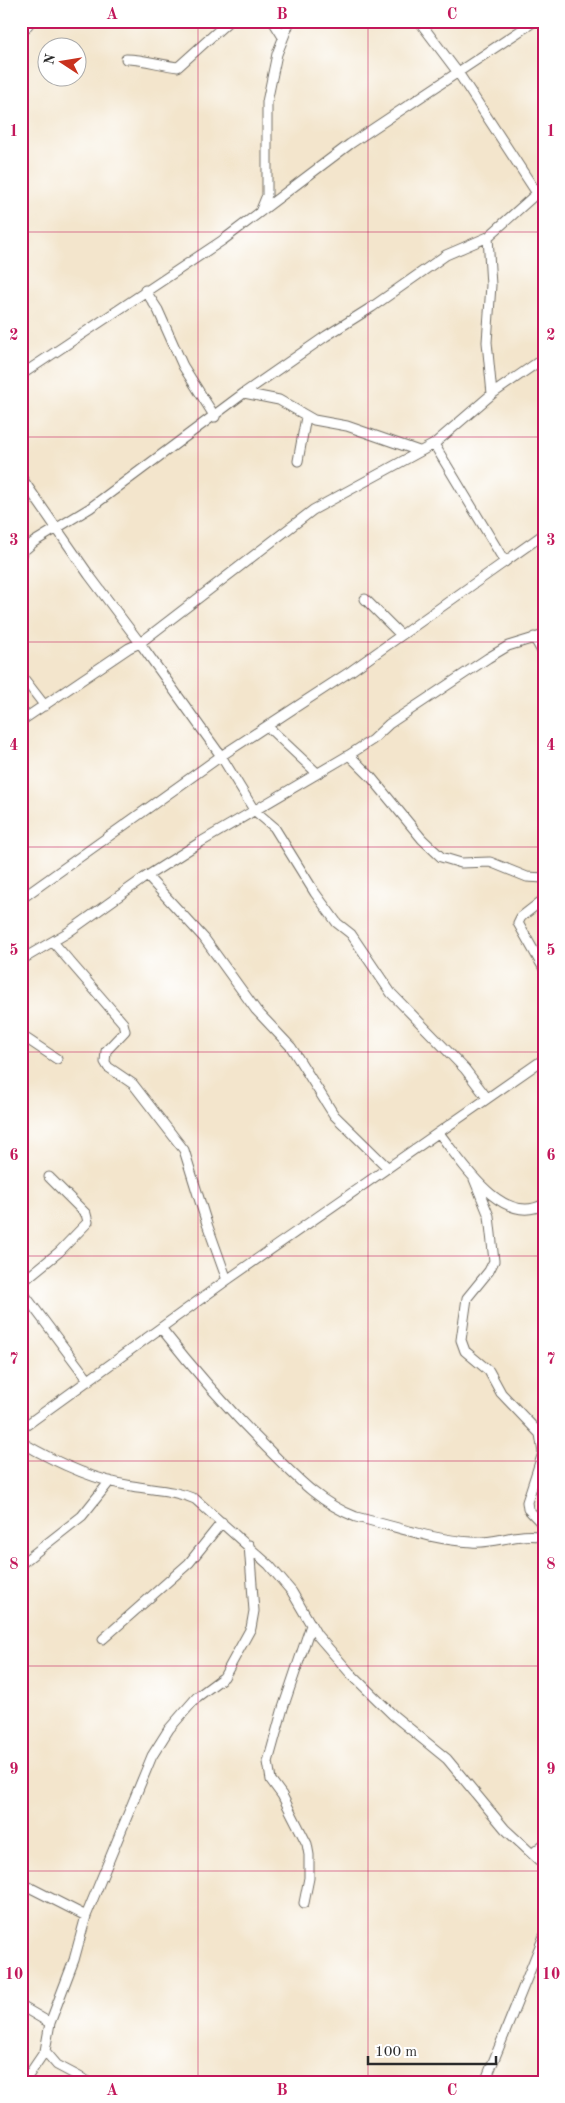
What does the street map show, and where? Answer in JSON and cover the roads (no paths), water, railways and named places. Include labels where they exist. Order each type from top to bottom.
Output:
[{"type":"street","points":[[21,34],[31,21]]},
{"type":"street","points":[[126,59],[145,60],[178,67],[229,21]]},
{"type":"street","points":[[273,21],[283,37]]},
{"type":"street","points":[[260,212],[267,195],[267,102],[277,54],[290,21]]},
{"type":"street","points":[[419,21],[459,74],[540,192],[544,204]]},
{"type":"street","points":[[21,375],[145,290],[223,240],[350,144],[459,74],[535,21]]},
{"type":"street","points":[[21,553],[34,542],[59,528],[215,417],[244,393],[446,255],[488,237],[540,192]]},
{"type":"street","points":[[488,237],[491,285],[487,342],[492,394]]},
{"type":"street","points":[[145,290],[158,310],[183,366],[215,417]]},
{"type":"street","points":[[21,722],[129,648],[140,643],[312,510],[434,444],[492,394],[544,358]]},
{"type":"street","points":[[244,393],[279,400],[306,417],[347,426],[419,451]]},
{"type":"street","points":[[298,460],[306,417]]},
{"type":"street","points":[[434,444],[505,562]]},
{"type":"street","points":[[21,477],[59,528],[89,575],[221,756],[254,810],[274,827],[315,893],[337,923],[351,934],[391,993],[465,1069],[486,1098]]},
{"type":"street","points":[[21,899],[221,756],[401,635],[544,534]]},
{"type":"street","points":[[365,599],[401,635]]},
{"type":"street","points":[[21,960],[52,942],[147,876],[317,772],[349,755],[396,719],[488,658],[508,646],[544,635]]},
{"type":"street","points":[[534,637],[544,655]]},
{"type":"street","points":[[21,675],[44,706]]},
{"type":"street","points":[[267,726],[317,772]]},
{"type":"street","points":[[349,755],[371,777],[422,839],[440,857],[461,863],[490,862],[527,877],[544,878]]},
{"type":"street","points":[[147,876],[204,938],[256,1010],[291,1047],[334,1115],[387,1167]]},
{"type":"street","points":[[544,899],[521,917],[518,923],[544,969]]},
{"type":"street","points":[[52,942],[123,1023],[125,1031],[106,1051],[105,1062],[108,1067],[132,1084],[184,1150],[227,1280]]},
{"type":"street","points":[[21,1035],[57,1059]]},
{"type":"street","points":[[21,1429],[227,1280],[544,1059]]},
{"type":"street","points":[[439,1133],[474,1179],[504,1204],[520,1210],[533,1210],[544,1204]]},
{"type":"street","points":[[21,1283],[59,1252],[88,1222],[86,1214],[49,1178]]},
{"type":"street","points":[[474,1179],[489,1216],[494,1261],[489,1271],[467,1298],[461,1340],[465,1351],[489,1371],[501,1393],[540,1434],[543,1453],[527,1502],[528,1509],[544,1526]]},
{"type":"street","points":[[21,1290],[89,1381]]},
{"type":"street","points":[[161,1328],[228,1409],[297,1480],[342,1512],[438,1538],[472,1542],[527,1535],[544,1537]]},
{"type":"street","points":[[21,1442],[48,1458],[81,1472],[131,1486],[182,1493],[195,1499],[249,1545],[292,1592],[311,1625],[350,1673],[393,1715],[447,1759],[505,1829],[544,1865]]},
{"type":"street","points":[[21,1564],[82,1516],[110,1481]]},
{"type":"street","points":[[103,1639],[189,1563],[222,1522]]},
{"type":"street","points":[[24,2082],[45,2051],[50,2023],[74,1960],[86,1916],[152,1756],[169,1729],[197,1697],[224,1677],[251,1628],[254,1612],[249,1545]]},
{"type":"street","points":[[304,1903],[309,1878],[307,1844],[282,1795],[270,1780],[268,1762],[283,1708],[311,1625]]},
{"type":"street","points":[[532,1854],[544,1844]]},
{"type":"street","points":[[21,1883],[86,1916]]},
{"type":"street","points":[[485,2082],[544,1936]]},
{"type":"street","points":[[21,2006],[50,2023]]},
{"type":"street","points":[[45,2051],[57,2065],[89,2082]]}]
